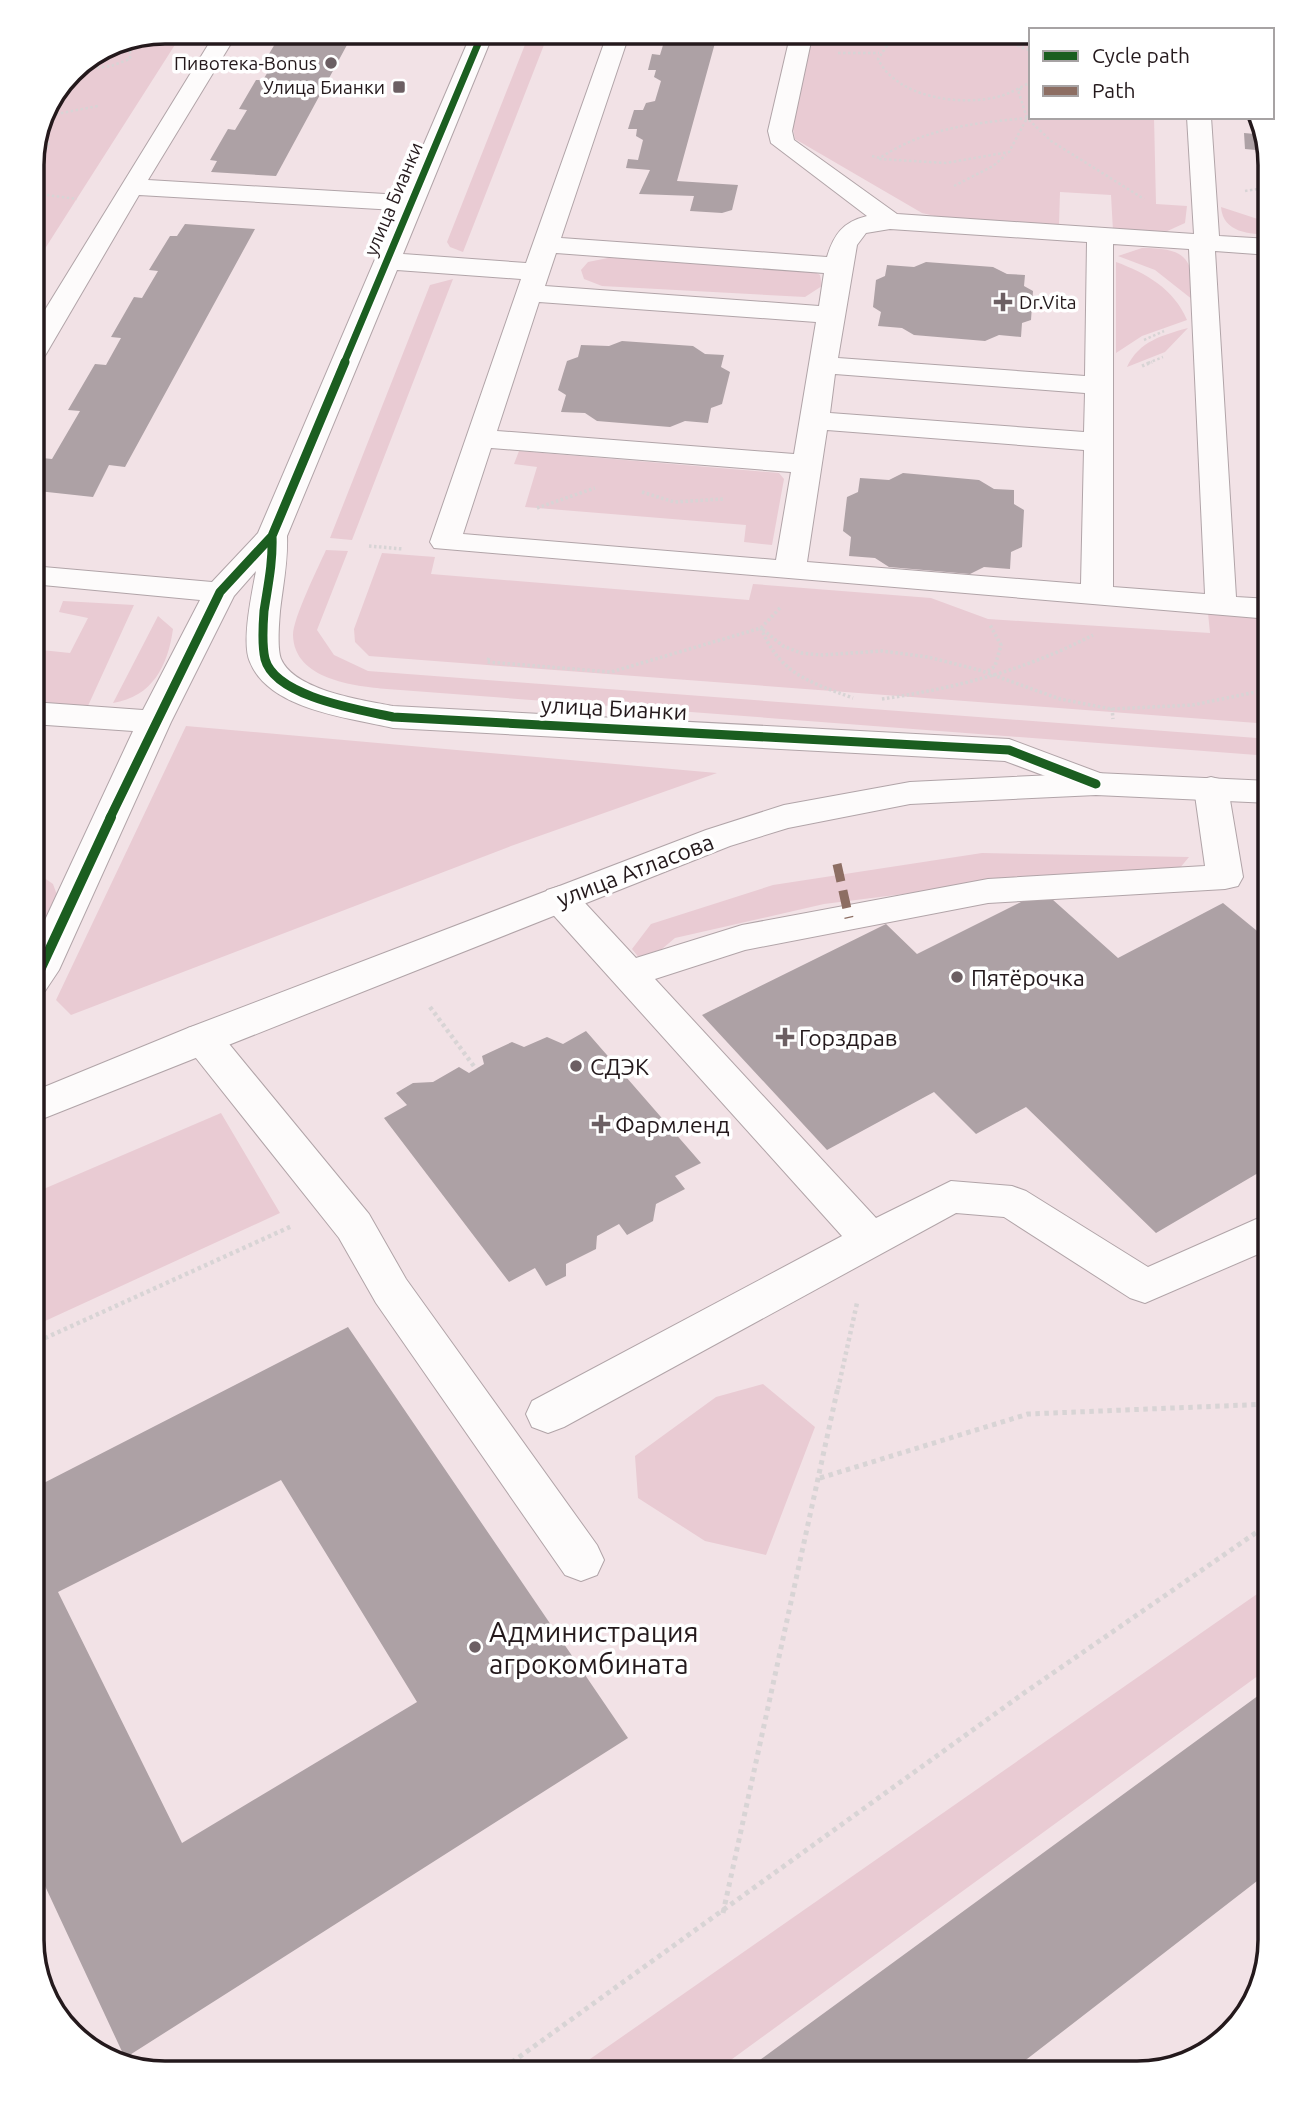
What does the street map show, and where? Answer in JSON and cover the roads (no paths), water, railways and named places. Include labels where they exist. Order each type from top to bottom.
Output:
[{"type":"street","points":[[44,334],[220,44]]},
{"type":"street","name":"улица Бианки","points":[[44,961],[154,722],[220,592],[272,536],[478,44]]},
{"type":"street","points":[[615,44],[445,542],[787,584],[1097,595],[1258,608]]},
{"type":"street","points":[[799,44],[780,131],[783,143],[890,221]]},
{"type":"street","points":[[1199,119],[1204,242],[1199,322],[1221,605]]},
{"type":"street","points":[[131,187],[411,203]]},
{"type":"street","points":[[787,584],[844,240],[852,230],[866,223],[890,221],[1258,246]]},
{"type":"street","points":[[1097,595],[1098,442],[1106,378],[1100,235]]},
{"type":"street","points":[[546,245],[840,266]]},
{"type":"street","points":[[386,261],[533,283],[831,315]]},
{"type":"street","points":[[823,365],[1106,378]]},
{"type":"street","points":[[815,420],[1098,442]]},
{"type":"street","points":[[480,438],[807,464]]},
{"type":"street","name":"улица Бианки","points":[[272,536],[273,565],[264,613],[265,661],[285,684],[318,700],[393,717],[1009,750],[1096,784]]},
{"type":"street","points":[[44,576],[220,592]]},
{"type":"street","points":[[44,714],[154,722]]},
{"type":"street","name":"улица Атласова","points":[[44,1103],[202,1038],[718,838],[784,817],[910,793],[1096,784],[1258,791]]},
{"type":"street","points":[[630,974],[742,938],[988,891],[1225,877],[1211,788]]},
{"type":"street","points":[[561,899],[871,1240]]},
{"type":"street","points":[[202,1038],[355,1226],[391,1291],[581,1560]]},
{"type":"street","points":[[548,1413],[951,1197],[1012,1202],[1145,1286],[1239,1247],[1258,1236]]},
{"type":"place","name":"Пивотека-Bonus","points":[[331,63]]},
{"type":"place","name":"Улица Бианки","points":[[399,87]]},
{"type":"place","name":"Dr.Vita","points":[[1003,302]]},
{"type":"place","name":"Пятёрочка","points":[[957,977]]},
{"type":"place","name":"Горздрав","points":[[785,1037]]},
{"type":"place","name":"СДЭК","points":[[576,1066]]},
{"type":"place","name":"Фармленд","points":[[601,1124]]},
{"type":"place","name":"Администрация агрокомбината","points":[[475,1647]]}]
